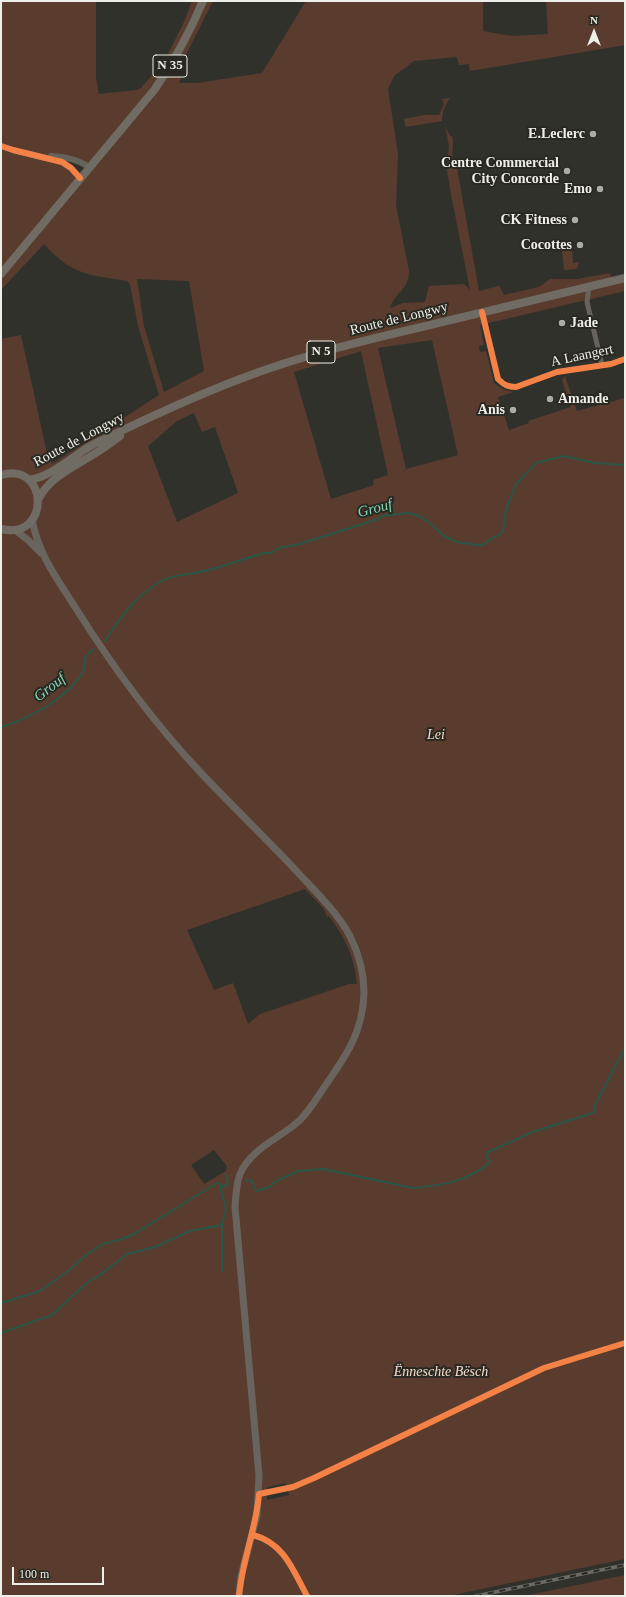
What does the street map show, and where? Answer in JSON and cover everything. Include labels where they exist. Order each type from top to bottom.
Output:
[{"type":"main road","name":"N 35","points":[[1,274],[159,83],[173,63],[194,24],[203,1]]},
{"type":"main road","name":"Route de Longwy","points":[[29,480],[42,476],[91,446],[141,422],[216,388],[277,365],[334,348],[625,278]]},
{"type":"main road","name":"Route de Longwy","points":[[39,498],[44,488],[52,480],[96,454],[141,422]]},
{"type":"main road","points":[[3,473],[14,473],[29,480],[37,491],[39,498]]},
{"type":"main road","name":"N 5","points":[[32,520],[38,506],[39,498]]},
{"type":"main road","points":[[1,529],[15,530],[21,528],[32,520],[35,535],[42,555]]},
{"type":"main road","points":[[15,530],[28,540],[42,555],[92,635],[135,695],[199,771],[267,839],[332,910],[350,936],[360,962],[363,977],[363,1002],[360,1023],[350,1048],[301,1119],[252,1156],[240,1174],[237,1184],[235,1207],[259,1476],[257,1515],[242,1576],[239,1596]]},
{"type":"street","points":[[1,146],[62,162],[71,168],[80,178]]},
{"type":"street","points":[[31,155],[67,157],[81,161],[89,167]]},
{"type":"street","points":[[589,287],[587,302],[602,365]]},
{"type":"street","name":"A Laangert","points":[[482,312],[498,379],[503,384],[510,387],[516,387],[557,372],[625,360]]},
{"type":"street","points":[[253,1535],[271,1542],[279,1548],[287,1558],[307,1596]]},
{"type":"green space","points":[[1,1],[96,1],[96,78],[99,94],[136,90],[141,88],[165,60],[184,22],[192,1],[213,1],[184,59],[187,63],[179,83],[197,83],[262,73],[306,1],[483,1],[483,31],[512,36],[548,34],[546,1],[625,1],[625,45],[470,71],[469,64],[459,65],[457,57],[414,61],[394,76],[388,89],[398,154],[396,205],[409,271],[407,283],[395,298],[390,308],[403,303],[425,302],[429,286],[464,284],[470,290],[447,170],[449,146],[445,126],[450,136],[452,136],[452,161],[457,168],[479,291],[499,286],[504,295],[539,287],[550,279],[578,279],[610,273],[612,281],[625,278],[625,291],[480,325],[484,345],[479,346],[480,352],[486,351],[494,383],[504,390],[514,392],[498,397],[509,430],[529,423],[528,421],[571,407],[562,380],[565,376],[577,411],[625,398],[625,1559],[448,1596],[1,1596],[1,339],[21,335],[47,453],[52,464],[159,395],[138,326],[130,284],[127,281],[93,275],[77,270],[59,259],[44,244],[1,290]],"holes":[[[52,156],[89,167],[80,178]],[[137,279],[189,281],[204,371],[164,392],[144,326]],[[432,340],[458,455],[406,469],[378,348]],[[361,351],[388,475],[373,480],[374,485],[331,499],[294,372]],[[194,413],[202,432],[215,427],[238,493],[177,522],[148,446],[177,421]],[[305,889],[324,909],[327,917],[329,916],[345,940],[354,965],[357,984],[349,984],[260,1014],[248,1024],[233,983],[214,990],[187,930]],[[214,1150],[227,1166],[226,1171],[204,1184],[191,1165]],[[286,1483],[289,1495],[267,1500],[267,1487]]]},
{"type":"green space","points":[[450,98],[444,109],[442,121],[406,127],[404,119],[424,115],[439,115],[444,105],[442,99]]},
{"type":"green space","points":[[572,249],[573,263],[579,262],[577,269],[564,270],[562,251]]},
{"type":"green space","points":[[625,1575],[625,1596],[524,1596]]},
{"type":"waterway","name":"Grouf","points":[[105,641],[135,602],[150,588],[168,578],[215,568],[264,553],[271,553],[279,548],[300,544],[378,519],[381,516],[408,513],[420,516],[444,536],[460,543],[482,545],[503,532],[506,509],[516,484],[536,463],[564,456],[595,463],[625,465]]},
{"type":"waterway","name":"Grouf","points":[[1,727],[35,713],[68,691],[83,672],[85,668],[86,656],[94,649]]},
{"type":"waterway","points":[[246,1180],[252,1181],[256,1191],[269,1187],[278,1180],[299,1171],[323,1169],[413,1188],[444,1184],[464,1178],[473,1174],[490,1162],[486,1157],[486,1153],[530,1133],[595,1112],[595,1105],[625,1048]]},
{"type":"waterway","points":[[1,1303],[40,1291],[68,1271],[86,1255],[103,1244],[134,1234],[217,1183],[219,1183],[220,1187],[228,1185],[227,1175]]},
{"type":"waterway","points":[[1,1333],[52,1315],[88,1282],[100,1275],[127,1254],[155,1247],[190,1231],[222,1225],[226,1209],[220,1187]]},
{"type":"waterway","points":[[222,1225],[222,1271]]},
{"type":"railway","points":[[476,1596],[625,1565]]},
{"type":"cycle path","points":[[1,146],[62,162],[71,168],[80,178]]},
{"type":"cycle path","points":[[482,312],[498,379],[508,386],[516,387],[557,372],[611,364],[625,359]]},
{"type":"cycle path","points":[[239,1596],[259,1494],[293,1487],[314,1478],[544,1368],[625,1343]]},
{"type":"cycle path","points":[[253,1535],[273,1544],[280,1551],[292,1567],[307,1596]]},
{"type":"place","name":"E.Leclerc","points":[[593,134]]},
{"type":"place","name":"Centre Commercial City Concorde","points":[[567,171]]},
{"type":"place","name":"Emo","points":[[600,189]]},
{"type":"place","name":"CK Fitness","points":[[575,220]]},
{"type":"place","name":"Cocottes","points":[[580,245]]},
{"type":"place","name":"Jade","points":[[562,323]]},
{"type":"place","name":"Amande","points":[[550,399]]},
{"type":"place","name":"Anis","points":[[513,410]]},
{"type":"park label","name":"Lei","points":[[436,735]]},
{"type":"park label","name":"Ënneschte Bësch","points":[[441,1372]]}]
